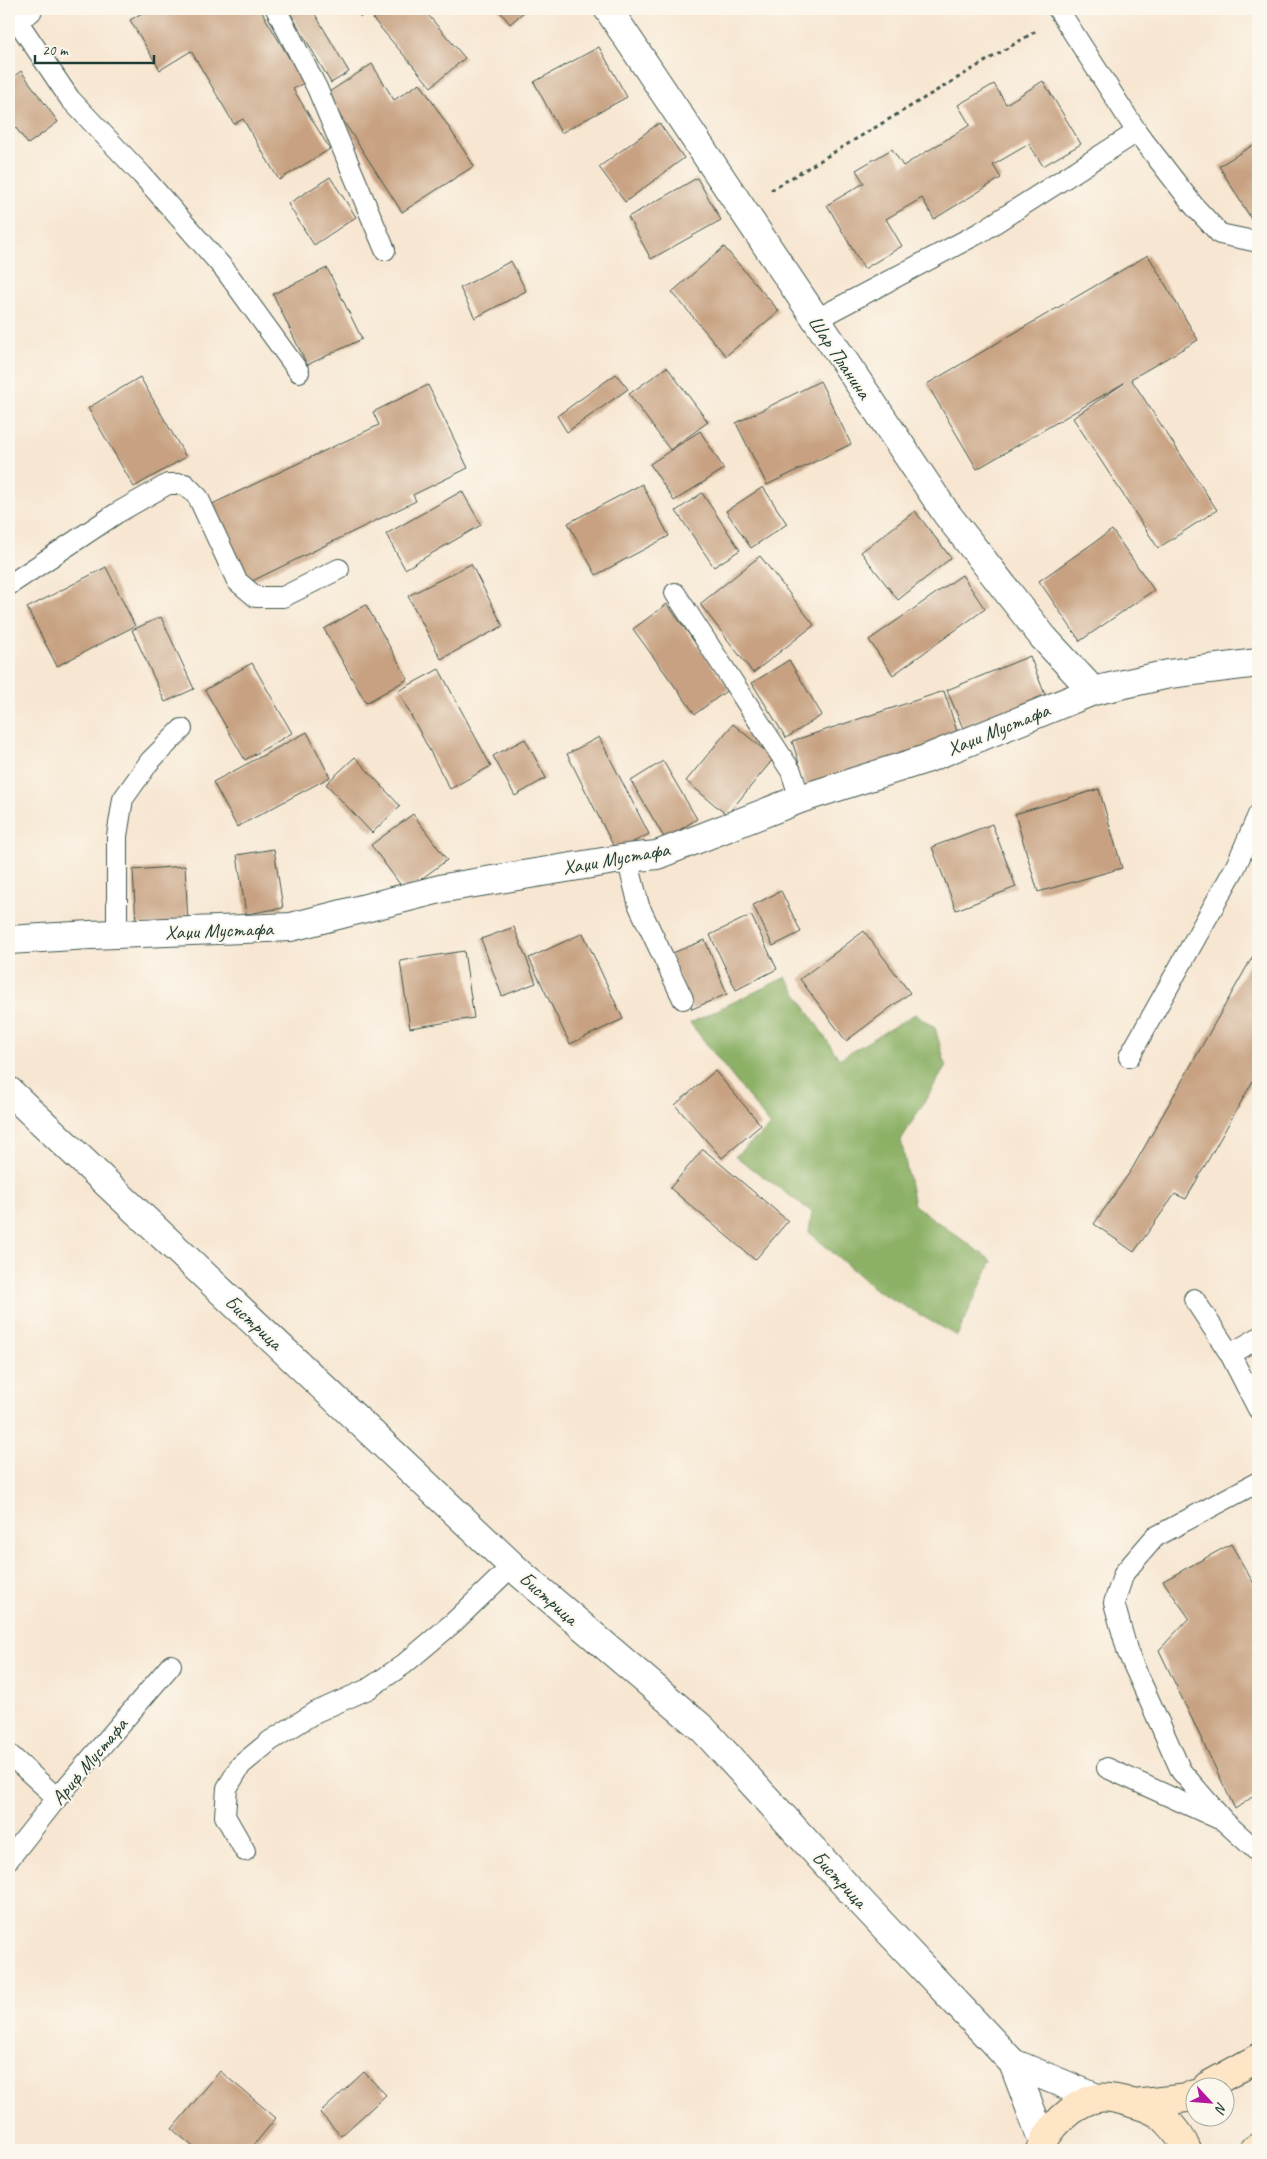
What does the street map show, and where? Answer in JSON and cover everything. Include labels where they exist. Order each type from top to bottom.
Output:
[{"type":"main road","points":[[1225,2076],[1258,2058]]},
{"type":"main road","points":[[1041,2146],[1063,2117],[1097,2098],[1116,2098],[1164,2118],[1184,2141],[1187,2150]]},
{"type":"main road","points":[[1134,2104],[1184,2098]]},
{"type":"main road","points":[[1252,2150],[1258,2147]]},
{"type":"street","name":"Шар Планина","points":[[608,9],[946,513],[1043,637],[1092,691]]},
{"type":"street","name":"Хаџи Мустафа","points":[[9,940],[291,927],[444,888],[627,858],[657,855],[800,799],[926,759],[1092,691],[1170,674],[1258,663]]},
{"type":"street","name":"Бистрица","points":[[9,1091],[512,1566],[703,1729],[861,1902],[1014,2063],[1041,2146]]},
{"type":"street","points":[[1014,2063],[1097,2098]]},
{"type":"lane","points":[[276,9],[317,88],[385,250]]},
{"type":"lane","points":[[1060,12],[1137,132],[1194,206],[1220,234],[1258,242]]},
{"type":"lane","points":[[17,15],[70,99],[142,174],[225,270],[299,372]]},
{"type":"lane","points":[[815,320],[980,232],[1137,132]]},
{"type":"lane","points":[[9,585],[118,512],[168,484],[185,484],[198,497],[237,581],[256,597],[283,597],[339,568]]},
{"type":"lane","points":[[675,593],[792,771],[800,799]]},
{"type":"lane","points":[[117,934],[117,836],[123,799],[150,761],[182,730]]},
{"type":"lane","points":[[1129,1057],[1236,866],[1258,815]]},
{"type":"lane","points":[[627,858],[639,906],[683,999]]},
{"type":"lane","points":[[1194,1299],[1230,1354],[1258,1409]]},
{"type":"lane","points":[[1230,1354],[1258,1338]]},
{"type":"lane","points":[[1258,1482],[1155,1537],[1124,1573],[1114,1603],[1128,1653],[1181,1771],[1225,1822],[1258,1852]]},
{"type":"lane","points":[[246,1851],[225,1816],[228,1788],[241,1765],[270,1741],[316,1712],[368,1689],[404,1666],[454,1622],[512,1566]]},
{"type":"lane","name":"Ариф Мустафа","points":[[9,1858],[57,1798],[171,1665]]},
{"type":"lane","points":[[9,1754],[57,1798]]},
{"type":"lane","points":[[1107,1768],[1225,1822]]},
{"type":"path","points":[[741,209],[1060,12]]},
{"type":"green space","points":[[786,977],[839,1059],[915,1014],[935,1028],[946,1066],[901,1140],[914,1205],[992,1261],[957,1336],[876,1290],[809,1232],[812,1212],[735,1156],[771,1126],[690,1023]]},
{"type":"building","points":[[149,9],[260,9],[304,83],[293,89],[330,149],[279,180],[243,119],[234,124],[191,51],[160,70],[130,20]]},
{"type":"building","points":[[288,9],[323,9],[315,14],[349,72],[331,83]]},
{"type":"building","points":[[352,9],[368,9],[361,17]]},
{"type":"building","points":[[385,9],[423,9],[465,58],[431,87],[373,19]]},
{"type":"building","points":[[498,9],[527,9],[510,24]]},
{"type":"building","points":[[599,47],[627,97],[561,133],[534,82]]},
{"type":"building","points":[[372,64],[394,100],[420,83],[474,166],[402,212],[326,94]]},
{"type":"building","points":[[21,71],[58,122],[28,144],[9,119],[9,80]]},
{"type":"building","points":[[1043,81],[1081,144],[1043,166],[1029,144],[993,165],[1001,178],[934,219],[922,198],[886,219],[902,246],[864,269],[827,205],[864,183],[856,170],[892,149],[903,166],[970,125],[958,105],[994,84],[1006,104]]},
{"type":"building","points":[[659,123],[684,158],[625,202],[599,167]]},
{"type":"building","points":[[1258,142],[1258,230],[1219,166]]},
{"type":"building","points":[[330,177],[356,217],[314,245],[288,204]]},
{"type":"building","points":[[697,178],[721,220],[651,259],[628,217]]},
{"type":"building","points":[[724,247],[779,311],[726,356],[672,292]]},
{"type":"building","points":[[1148,255],[1198,340],[1131,379],[1217,510],[1158,548],[1073,418],[1124,383],[977,469],[927,384]]},
{"type":"building","points":[[511,261],[526,291],[475,318],[460,288]]},
{"type":"building","points":[[327,268],[362,339],[307,365],[273,294]]},
{"type":"building","points":[[667,367],[708,422],[670,450],[629,394]]},
{"type":"building","points":[[616,374],[628,389],[567,432],[557,416]]},
{"type":"building","points":[[140,377],[186,457],[134,487],[88,408]]},
{"type":"building","points":[[820,381],[851,444],[767,485],[736,423]]},
{"type":"building","points":[[428,385],[468,468],[413,495],[416,501],[246,584],[208,506],[379,425],[373,412]]},
{"type":"building","points":[[700,431],[724,469],[674,501],[650,464]]},
{"type":"building","points":[[642,484],[669,536],[596,575],[568,523]]},
{"type":"building","points":[[763,487],[787,524],[751,548],[726,511]]},
{"type":"building","points":[[462,491],[481,525],[405,569],[386,534]]},
{"type":"building","points":[[702,493],[740,550],[714,567],[676,511]]},
{"type":"building","points":[[915,511],[951,558],[898,600],[861,552]]},
{"type":"building","points":[[1112,530],[1154,590],[1080,641],[1039,581]]},
{"type":"building","points":[[760,556],[814,625],[753,673],[700,604]]},
{"type":"building","points":[[471,564],[503,626],[441,659],[408,596]]},
{"type":"building","points":[[106,567],[135,626],[57,666],[27,608]]},
{"type":"building","points":[[962,575],[985,609],[893,675],[869,640]]},
{"type":"building","points":[[667,604],[729,689],[695,714],[633,629]]},
{"type":"building","points":[[366,605],[408,679],[366,703],[324,629]]},
{"type":"building","points":[[161,617],[194,689],[165,702],[132,630]]},
{"type":"building","points":[[1030,656],[1047,700],[965,733],[947,690]]},
{"type":"building","points":[[789,660],[822,715],[786,738],[752,683]]},
{"type":"building","points":[[252,663],[292,733],[245,760],[205,690]]},
{"type":"building","points":[[439,669],[491,766],[450,789],[398,691]]},
{"type":"building","points":[[944,691],[960,741],[808,791],[792,741]]},
{"type":"building","points":[[733,724],[774,758],[727,815],[686,781]]},
{"type":"building","points":[[307,732],[330,777],[237,827],[213,782]]},
{"type":"building","points":[[599,737],[649,834],[616,851],[567,754]]},
{"type":"building","points":[[525,739],[546,778],[515,796],[493,756]]},
{"type":"building","points":[[355,757],[400,806],[372,833],[326,784]]},
{"type":"building","points":[[663,761],[697,819],[665,839],[631,781]]},
{"type":"building","points":[[1099,789],[1122,868],[1038,892],[1015,814]]},
{"type":"building","points":[[413,814],[447,860],[405,891],[371,845]]},
{"type":"building","points":[[992,824],[1016,887],[956,910],[932,847]]},
{"type":"building","points":[[274,849],[283,908],[246,914],[237,855]]},
{"type":"building","points":[[185,866],[188,922],[136,925],[133,870]]},
{"type":"building","points":[[781,891],[801,932],[773,946],[753,905]]},
{"type":"building","points":[[751,915],[777,969],[736,990],[710,935]]},
{"type":"building","points":[[514,927],[536,983],[502,996],[481,939]]},
{"type":"building","points":[[864,931],[910,993],[846,1041],[800,979]]},
{"type":"building","points":[[583,933],[623,1019],[570,1044],[529,958]]},
{"type":"building","points":[[705,940],[727,994],[692,1009],[670,954]]},
{"type":"building","points":[[1258,947],[1258,1072],[1186,1199],[1175,1194],[1134,1252],[1094,1224],[1132,1169]]},
{"type":"building","points":[[464,951],[474,1018],[410,1028],[400,961]]},
{"type":"building","points":[[715,1071],[761,1125],[722,1158],[675,1105]]},
{"type":"building","points":[[703,1149],[788,1221],[755,1260],[670,1188]]},
{"type":"building","points":[[1231,1544],[1258,1591],[1258,1793],[1235,1809],[1159,1650],[1189,1618],[1163,1581]]},
{"type":"building","points":[[220,2071],[276,2118],[250,2150],[197,2150],[172,2129]]},
{"type":"building","points":[[364,2072],[386,2095],[341,2136],[320,2113]]}]
